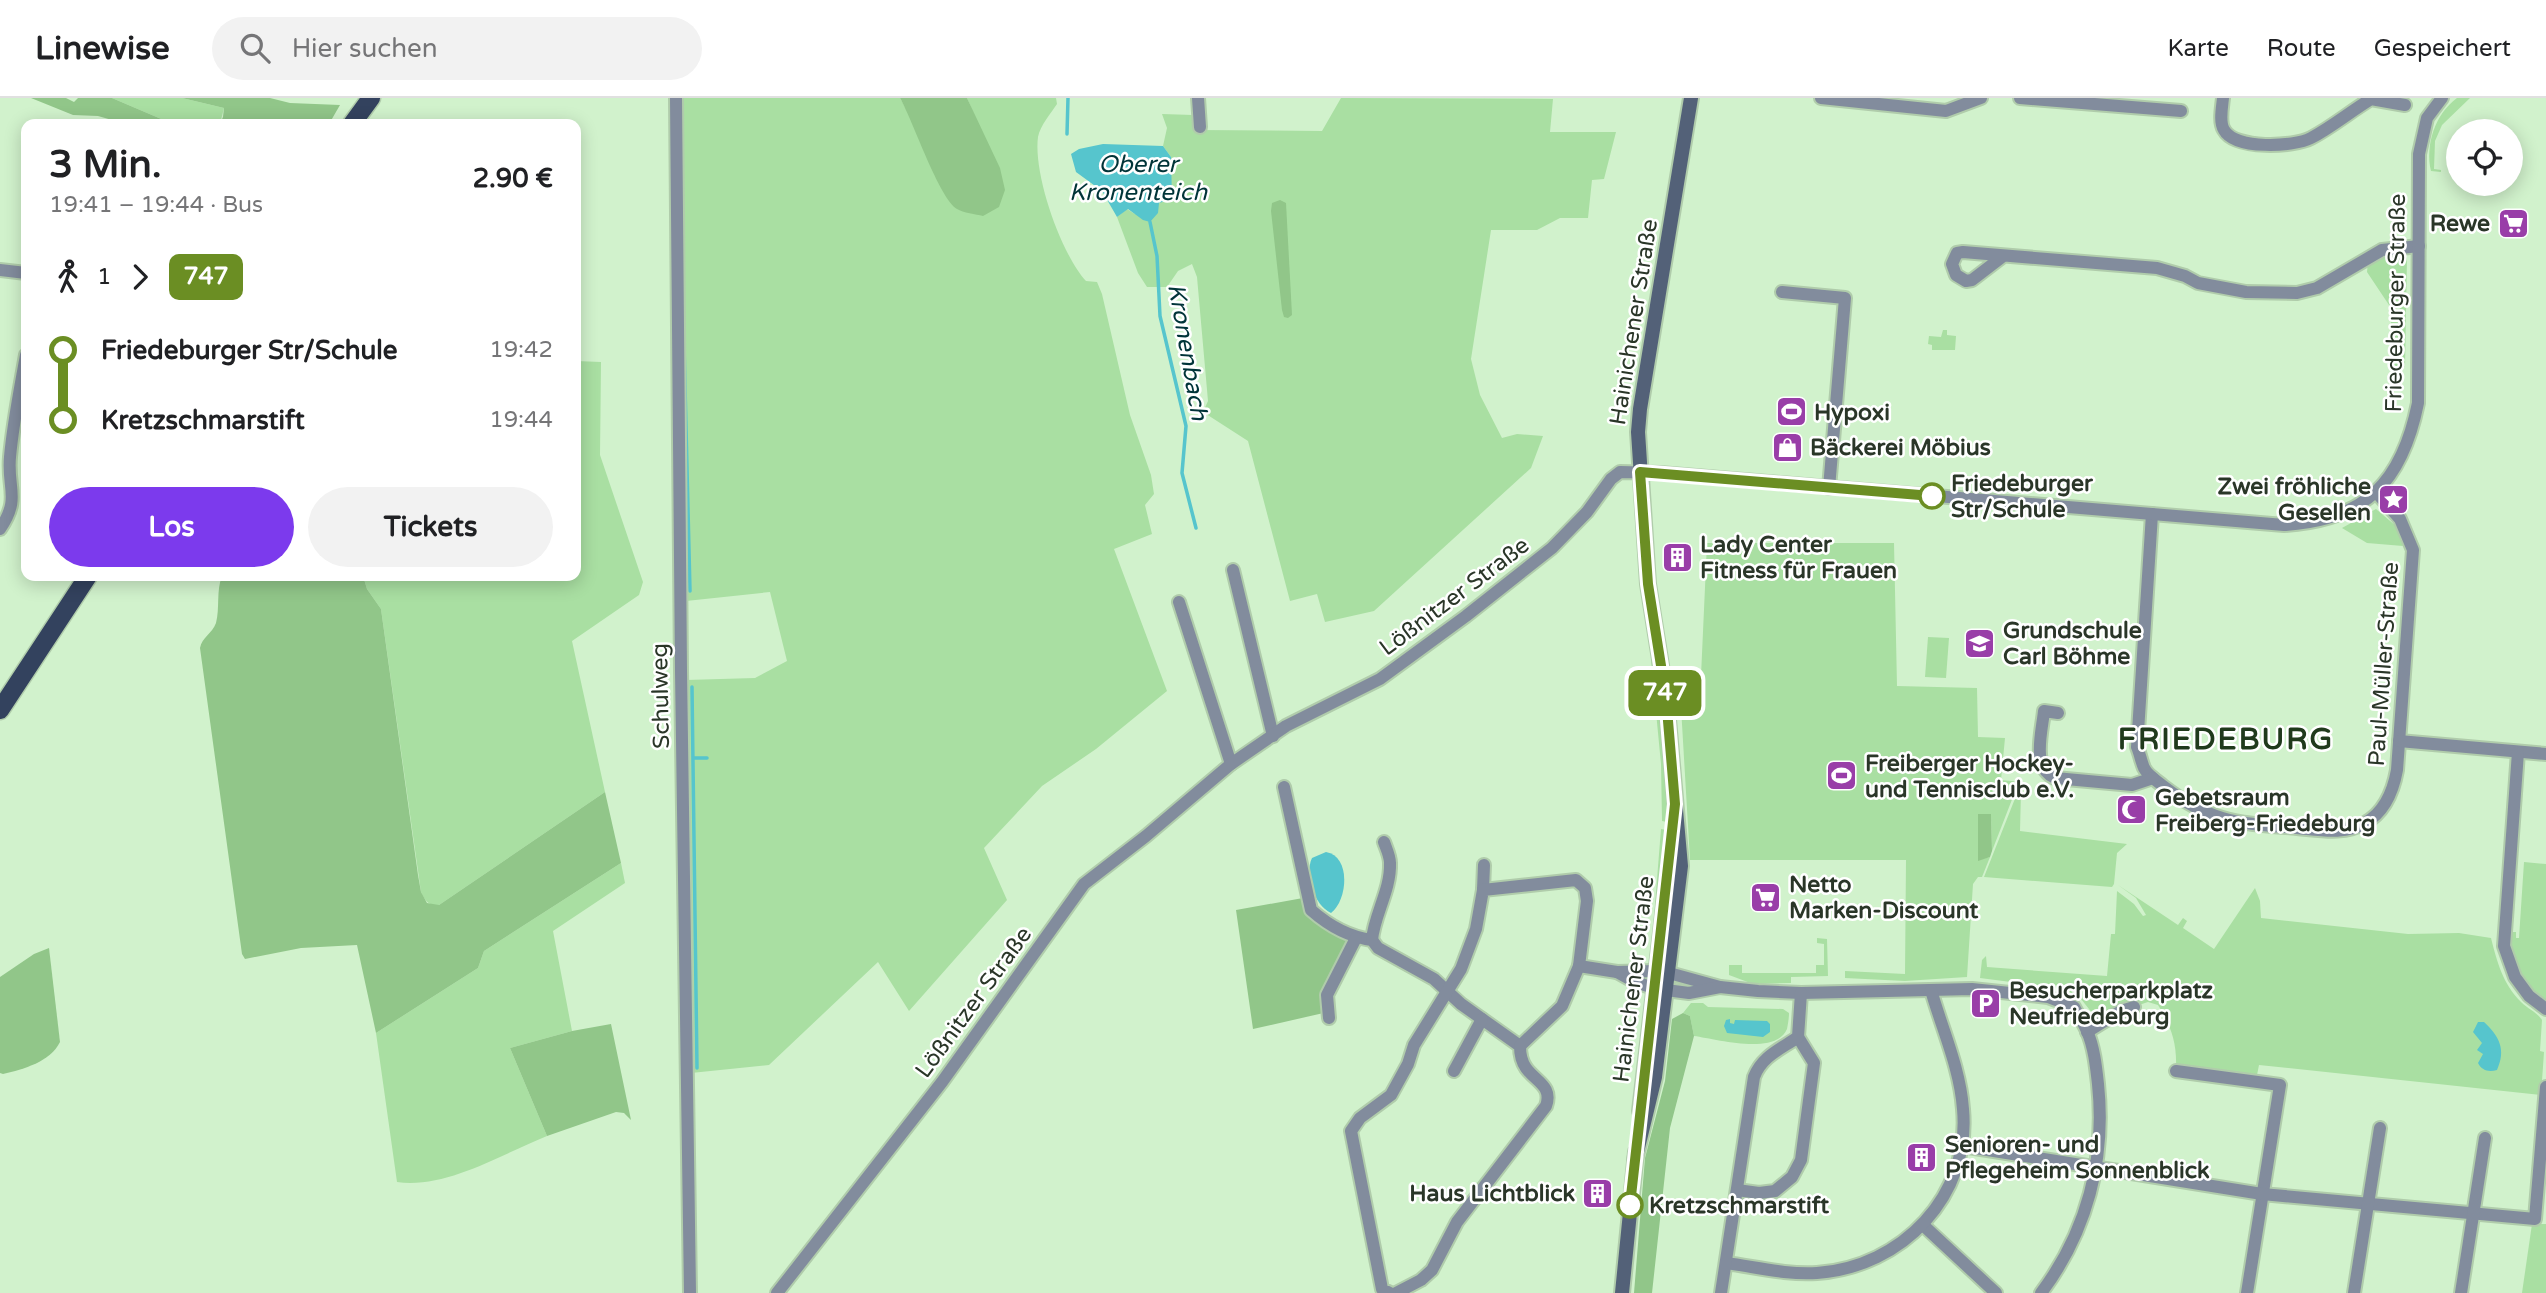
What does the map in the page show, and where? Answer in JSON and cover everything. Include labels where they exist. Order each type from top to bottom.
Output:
[{"type":"main road","points":[[356,119],[371,98]]},
{"type":"main road","name":"Hainichener Straße","points":[[1622,1293],[1635,1160],[1662,972],[1675,804],[1665,687],[1648,584],[1638,432],[1691,98]]},
{"type":"main road","points":[[0,710],[85,581]]},
{"type":"street","name":"Schulweg","points":[[676,98],[680,644],[690,1293]]},
{"type":"street","points":[[1198,98],[1200,127]]},
{"type":"street","points":[[1821,98],[1947,111],[1968,100],[1981,98]]},
{"type":"street","points":[[2020,98],[2181,111]]},
{"type":"street","points":[[2223,98],[2221,116],[2224,130],[2235,141],[2265,145],[2291,144],[2310,139],[2371,99],[2404,102],[2427,118]]},
{"type":"street","name":"Friedeburger Straße","points":[[1640,472],[2284,525],[2303,524],[2340,515],[2376,492],[2403,454],[2412,431],[2418,403],[2420,154],[2427,118],[2442,98]]},
{"type":"street","points":[[2002,257],[2157,268],[2198,282],[2246,292],[2297,293],[2317,288],[2382,250],[2419,246]]},
{"type":"street","points":[[0,270],[21,272]]},
{"type":"street","points":[[1782,292],[1845,298],[1829,488]]},
{"type":"street","points":[[0,530],[8,518],[13,502],[10,456],[21,387]]},
{"type":"street","name":"Lößnitzer Straße","points":[[778,1293],[942,1082],[1084,884],[1231,764],[1286,726],[1380,679],[1466,616],[1552,548],[1587,512],[1615,474],[1640,472]]},
{"type":"street","name":"Paul-Müller-Straße","points":[[2152,514],[2137,747],[2145,769],[2153,778],[2196,809],[2228,820],[2349,830],[2373,818],[2390,797],[2397,770],[2413,550],[2400,519],[2376,492]]},
{"type":"street","points":[[1233,570],[1272,736]]},
{"type":"street","points":[[1179,602],[1231,764]]},
{"type":"street","points":[[2058,713],[2044,712],[2040,764],[2047,775],[2132,785],[2153,778]]},
{"type":"street","points":[[2399,741],[2546,754]]},
{"type":"street","points":[[2518,752],[2504,946],[2515,977],[2529,996],[2546,1009]]},
{"type":"street","points":[[1284,787],[1311,910],[1356,938],[1371,940],[1378,948],[1434,979],[1449,990],[1461,1004],[1520,1046]]},
{"type":"street","points":[[1371,940],[1390,863],[1384,842]]},
{"type":"street","points":[[1390,1293],[1382,1289],[1351,1131],[1360,1118],[1391,1095],[1408,1064],[1414,1045],[1461,969],[1476,929],[1483,890],[1484,864]]},
{"type":"street","points":[[1483,890],[1567,880],[1576,880],[1586,888],[1587,901],[1579,966],[1562,1006],[1520,1046]]},
{"type":"street","points":[[1329,1018],[1327,995],[1356,938]]},
{"type":"street","points":[[1579,966],[1617,971],[1662,972],[1720,987],[1801,993],[1972,989],[2062,1001],[2074,1007],[2087,1031],[2099,1092],[2098,1168],[2074,1239],[2041,1293]]},
{"type":"street","points":[[1617,971],[1635,982],[1684,993],[1720,987]]},
{"type":"street","points":[[1726,1263],[1797,1273],[1836,1270],[1881,1255],[1923,1226],[1947,1189],[1962,1146],[1964,1111],[1961,1090],[1931,990]]},
{"type":"street","points":[[1737,1191],[1775,1191],[1792,1177],[1801,1160],[1814,1063],[1798,1037],[1801,993]]},
{"type":"street","points":[[2087,1031],[2134,1007]]},
{"type":"street","points":[[1454,1071],[1482,1019]]},
{"type":"street","points":[[1721,1293],[1754,1077],[1765,1058],[1798,1037]]},
{"type":"street","points":[[1396,1293],[1421,1280],[1432,1270],[1457,1222],[1546,1106],[1549,1097],[1547,1089],[1526,1069],[1521,1059],[1520,1046]]},
{"type":"street","points":[[2176,1071],[2280,1085],[2247,1293]]},
{"type":"street","points":[[1962,1146],[2262,1194],[2535,1219],[2546,1087]]},
{"type":"street","points":[[2354,1293],[2380,1128]]},
{"type":"street","points":[[2461,1293],[2486,1138]]},
{"type":"street","points":[[1923,1226],[1996,1293]]},
{"type":"green space","points":[[31,98],[66,98],[74,102],[78,98],[112,98],[161,119],[108,119],[73,115]]},
{"type":"green space","points":[[112,98],[182,98],[224,108],[221,119],[161,119]]},
{"type":"green space","points":[[182,98],[270,98],[290,103],[340,105],[332,119],[222,119],[224,108]]},
{"type":"green space","points":[[677,98],[900,98],[909,114],[979,126],[967,98],[1056,98],[1057,104],[1043,124],[1038,137],[1040,171],[1051,213],[1067,252],[1086,281],[1097,282],[1102,294],[1130,415],[1151,475],[1154,494],[1145,505],[1152,534],[1114,549],[1167,691],[1096,749],[1042,786],[984,848],[1007,900],[909,1011],[878,962],[769,1065],[691,1073],[686,680],[755,678],[787,661],[770,592],[686,601]]},
{"type":"green space","points":[[900,98],[967,98],[1000,168],[1005,190],[999,207],[983,216],[957,209],[950,202],[934,175]]},
{"type":"green space","points":[[1341,98],[1553,99],[1550,132],[1616,132],[1604,179],[1592,180],[1588,218],[1560,218],[1537,230],[1491,230],[1471,359],[1480,395],[1502,438],[1517,434],[1543,436],[1531,468],[1374,611],[1325,622],[1317,594],[1290,601],[1248,441],[1203,412],[1208,401],[1197,277],[1192,264],[1178,271],[1167,287],[1147,287],[1138,273],[1117,217],[1127,209],[1135,214],[1165,200],[1171,157],[1163,146],[1167,128],[1162,114],[1193,115],[1195,130],[1322,131]]},
{"type":"green space","points":[[2457,98],[2470,98],[2442,125],[2435,141],[2434,169],[2441,172],[2431,171],[2431,141],[2438,121]]},
{"type":"green space","points":[[1280,200],[1286,203],[1292,315],[1288,318],[1284,317],[1282,310],[1271,211],[1272,203]]},
{"type":"green space","points":[[2403,253],[2407,258],[2405,367],[2391,374],[2391,308],[2367,272],[2368,262],[2377,257]]},
{"type":"green space","points":[[1943,330],[1947,330],[1947,335],[1956,336],[1955,350],[1932,350],[1932,345],[1928,344],[1929,336],[1941,337]]},
{"type":"green space","points":[[581,361],[601,362],[600,455],[643,582],[639,595],[572,641],[605,792],[439,905],[430,904],[421,892],[381,609],[365,581],[581,581]]},
{"type":"green space","points":[[2376,509],[2396,526],[2403,546],[2367,543],[2342,528]]},
{"type":"green space","points":[[1707,543],[1894,543],[1897,686],[1977,688],[1978,737],[2005,738],[2001,780],[2022,782],[2018,784],[1992,851],[1991,814],[1978,814],[1978,860],[1990,857],[1982,877],[1978,877],[1973,884],[1967,977],[1905,981],[1845,978],[1845,971],[1905,974],[1906,860],[1690,860],[1681,707],[1685,701],[1700,698]]},
{"type":"green space","points":[[221,581],[365,581],[381,609],[418,875],[421,892],[427,903],[439,905],[605,792],[621,863],[484,951],[478,968],[376,1033],[357,945],[301,948],[245,959],[242,954],[200,648],[216,623]]},
{"type":"green space","points":[[1928,637],[1949,638],[1946,678],[1925,677]]},
{"type":"green space","points":[[1651,660],[1657,660],[1668,801],[1667,822],[1662,821],[1661,764]]},
{"type":"green space","points":[[2018,791],[2021,791],[2020,831],[2127,844],[2117,853],[2112,887],[1984,877]]},
{"type":"green space","points":[[1978,814],[1991,814],[1992,851],[1990,857],[1978,861]]},
{"type":"green space","points":[[1661,829],[1666,830],[1653,944],[1652,942]]},
{"type":"green space","points":[[2524,862],[2546,864],[2546,1001],[2529,987],[2518,971],[2508,932],[2516,932],[2516,938],[2519,938]]},
{"type":"green space","points":[[621,863],[625,883],[553,931],[572,1031],[510,1048],[547,1136],[454,1175],[416,1183],[397,1182],[376,1033],[478,968],[484,951]]},
{"type":"green space","points":[[2118,885],[2178,925],[2183,918],[2187,921],[2183,928],[2214,949],[2255,888],[2260,901],[2261,918],[2408,934],[2459,933],[2491,938],[2505,980],[2521,1002],[2542,1020],[2540,1051],[2544,1052],[2541,1095],[2259,1065],[2256,1080],[2176,1067],[2172,1035],[2158,1005],[2148,1002],[2097,1019],[2081,999],[2065,989],[1980,978],[1982,960],[1986,956],[1987,967],[2107,976],[2111,934],[2115,934],[2117,891],[2134,904],[2143,916],[2146,915],[2136,898]]},
{"type":"green space","points":[[1303,898],[1311,910],[1356,938],[1327,995],[1328,1012],[1253,1029],[1236,910]]},
{"type":"green space","points":[[1817,938],[1827,939],[1828,976],[1791,977],[1791,983],[1753,984],[1729,975],[1729,965],[1742,965],[1742,973],[1816,973],[1816,965],[1824,965],[1824,944],[1817,943]]},
{"type":"green space","points":[[49,948],[60,1042],[50,1055],[36,1064],[0,1073],[0,977],[34,954]]},
{"type":"green space","points":[[1691,1003],[1703,1003],[1708,1007],[1783,1009],[1789,1013],[1787,1029],[1781,1037],[1759,1044],[1694,1036],[1690,1016],[1683,1013]]},
{"type":"green space","points":[[1683,1013],[1690,1016],[1694,1036],[1670,1128],[1652,1293],[1634,1293],[1645,1158],[1665,1081],[1672,1019]]},
{"type":"green space","points":[[611,1024],[631,1120],[624,1113],[616,1112],[547,1136],[510,1048],[572,1031]]},
{"type":"green space","points":[[2532,1224],[2546,1224],[2546,1293],[2522,1293]]},
{"type":"water","name":"Oberer Kronenteich","points":[[1103,144],[1163,146],[1171,157],[1172,199],[1159,203],[1158,213],[1150,222],[1128,209],[1117,217],[1102,191],[1076,172],[1071,154],[1079,149]]},
{"type":"water","points":[[1326,852],[1340,861],[1344,879],[1341,899],[1331,913],[1315,897],[1309,873],[1312,858]]},
{"type":"water","points":[[1730,1019],[1730,1023],[1734,1024],[1735,1020],[1767,1021],[1770,1024],[1770,1032],[1763,1037],[1727,1033],[1724,1026],[1726,1020]]},
{"type":"water","points":[[2478,1022],[2484,1022],[2490,1028],[2500,1044],[2501,1056],[2497,1070],[2486,1070],[2478,1063],[2483,1054],[2477,1050],[2482,1043],[2473,1032]]},
{"type":"waterway","name":"Kronenbach","points":[[1067,134],[1068,98]]},
{"type":"waterway","name":"Kronenbach","points":[[1150,222],[1157,256],[1160,316],[1186,426],[1182,473],[1196,528]]},
{"type":"waterway","points":[[684,345],[690,591]]},
{"type":"waterway","points":[[692,687],[697,1068]]},
{"type":"waterway","points":[[694,758],[707,758]]},
{"type":"bus line","name":"747","points":[[1630,1205],[1675,804],[1661,655],[1648,584],[1640,472],[1932,496]]},
{"type":"place","name":"Rewe","points":[[2513,223]]},
{"type":"place","name":"Hypoxi","points":[[1791,412]]},
{"type":"place","name":"Bäckerei Möbius","points":[[1787,447]]},
{"type":"place","name":"Friedeburger Str/Schule","points":[[1932,496]]},
{"type":"place","name":"Zwei fröhliche Gesellen","points":[[2394,499]]},
{"type":"place","name":"Lady Center Fitness für Frauen","points":[[1677,557]]},
{"type":"place","name":"Grundschule Carl Böhme","points":[[1980,643]]},
{"type":"place","name":"Freiberger Hockey- und Tennisclub e.V.","points":[[1842,776]]},
{"type":"place","name":"Gebetsraum Freiberg-Friedeburg","points":[[2132,810]]},
{"type":"place","name":"Netto Marken-Discount","points":[[1766,897]]},
{"type":"place","name":"Besucherparkplatz Neufriedeburg","points":[[1986,1003]]},
{"type":"place","name":"Senioren- und Pflegeheim Sonnenblick","points":[[1922,1157]]},
{"type":"place","name":"Haus Lichtblick","points":[[1598,1193]]},
{"type":"place","name":"Kretzschmarstift","points":[[1630,1205]]},
{"type":"district","name":"FRIEDEBURG","points":[[2226,739]]}]
